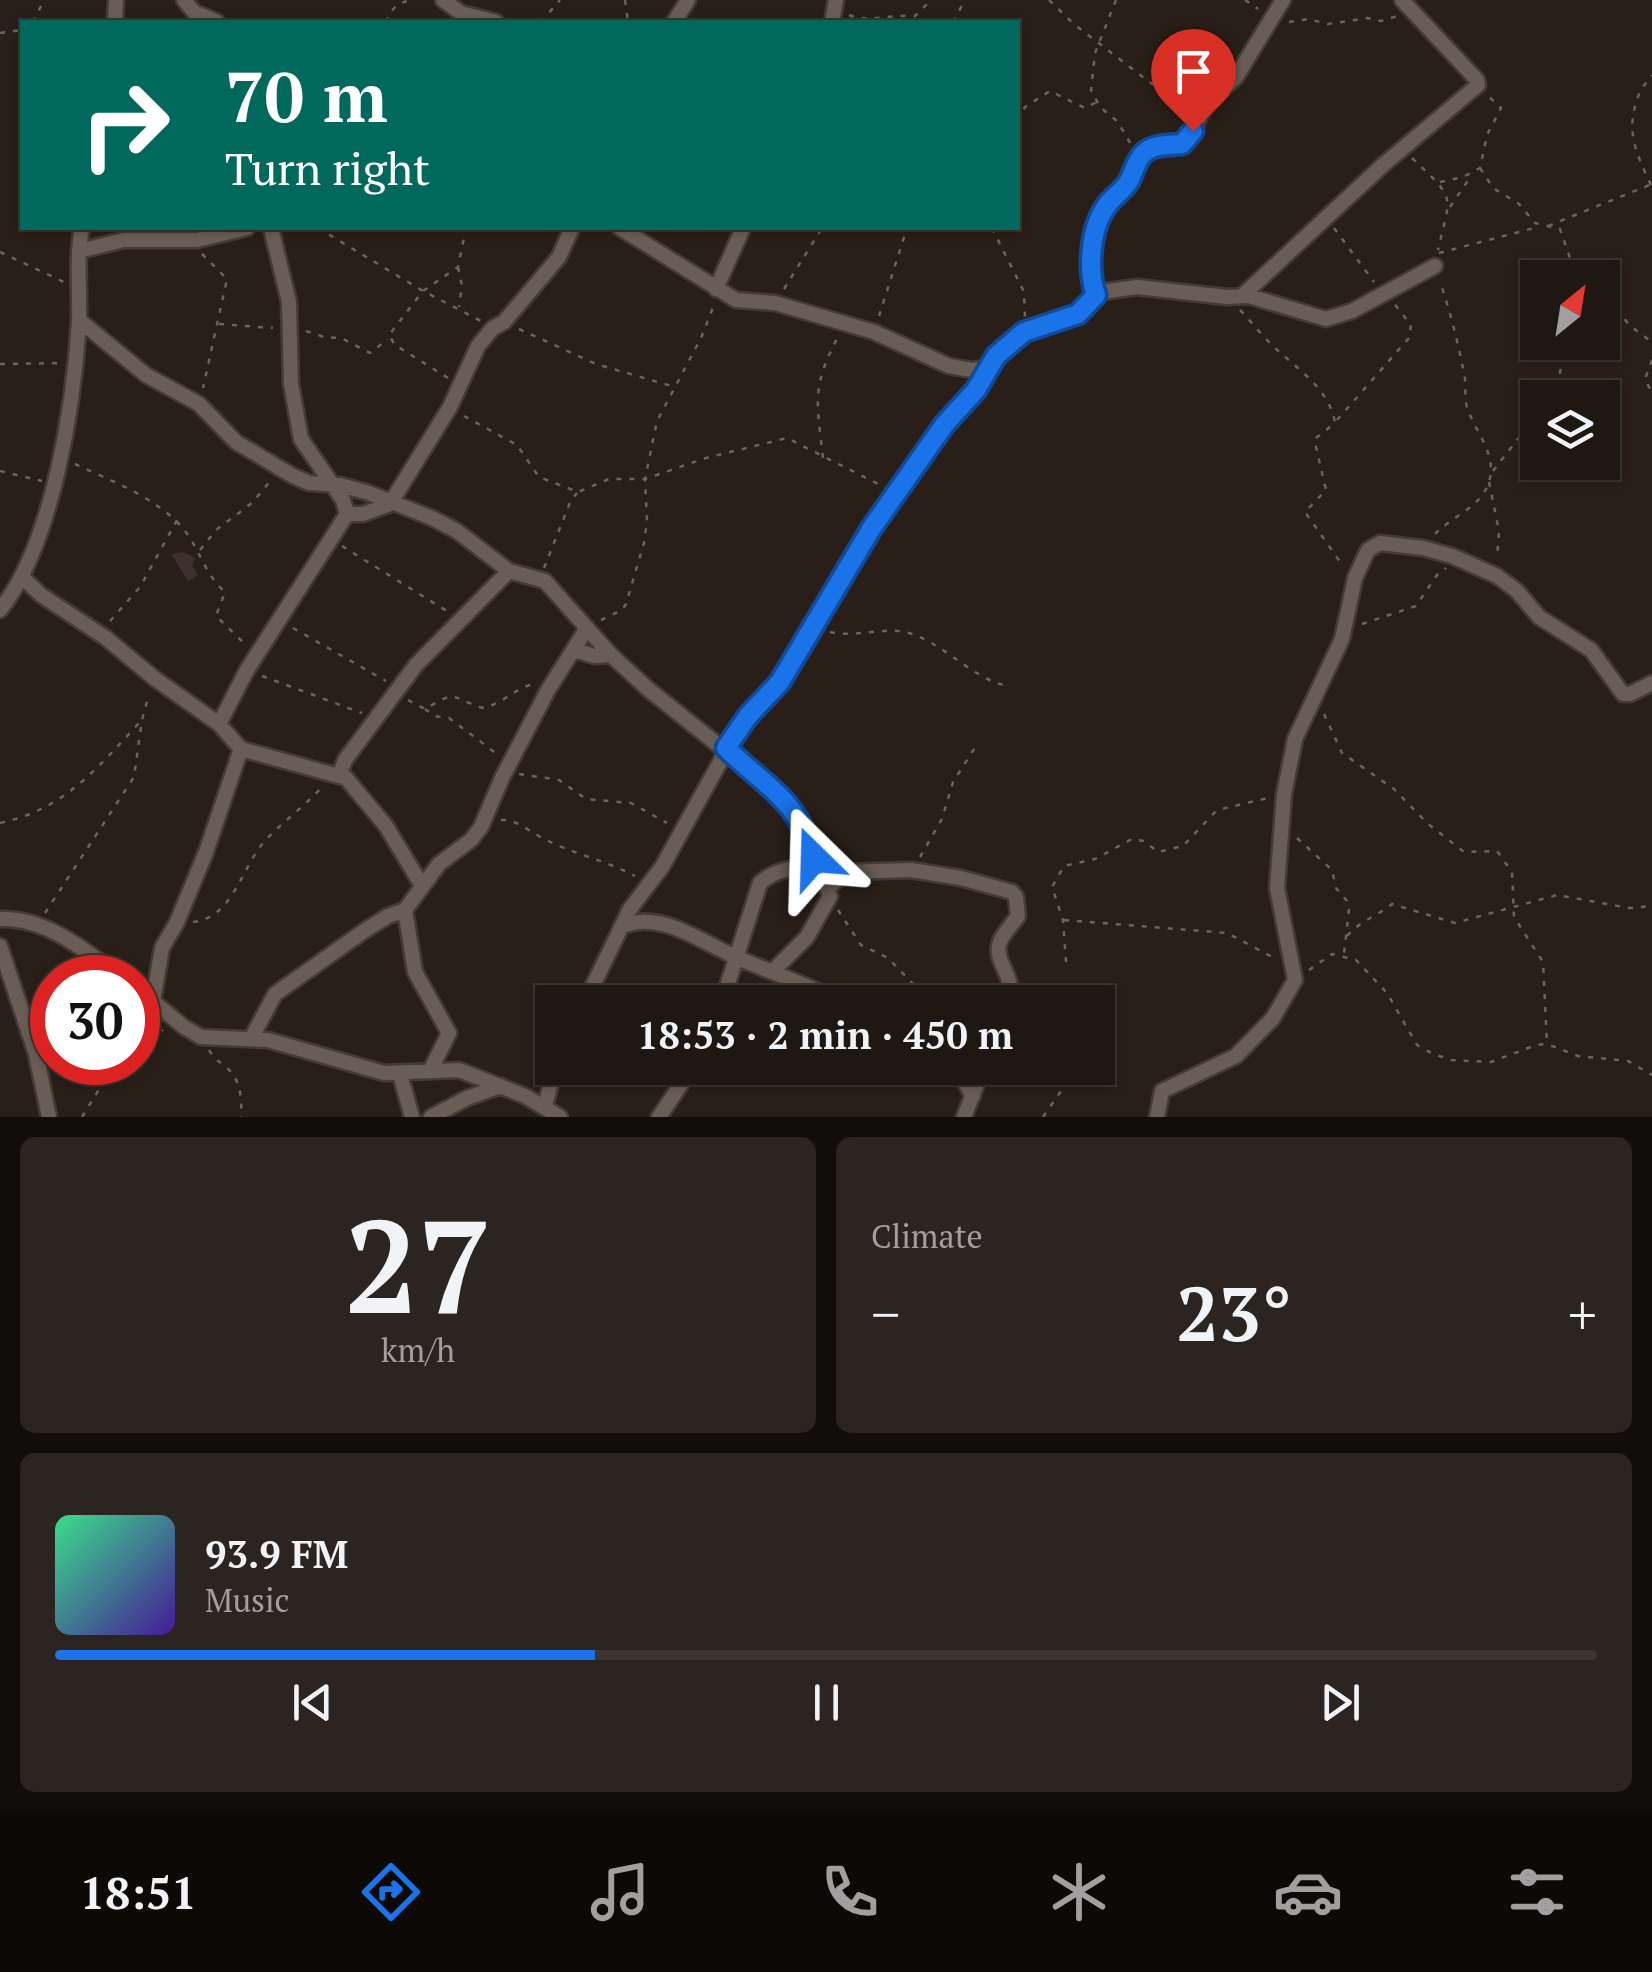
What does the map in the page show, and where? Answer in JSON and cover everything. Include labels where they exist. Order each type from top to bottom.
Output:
[{"type":"street","points":[[184,0],[194,12],[212,20]]},
{"type":"street","points":[[443,0],[461,12],[489,20]]},
{"type":"street","points":[[1096,295],[1092,250],[1108,204],[1127,184],[1142,155],[1157,146],[1183,143],[1202,110],[1236,77],[1283,0]]},
{"type":"street","points":[[1235,297],[1474,90],[1478,82],[1406,5]]},
{"type":"street","points":[[0,610],[22,577],[62,458],[79,320],[82,230]]},
{"type":"street","points":[[79,251],[124,240],[198,240],[239,230]]},
{"type":"street","points":[[271,230],[289,302],[291,384],[300,439],[343,500],[348,514]]},
{"type":"street","points":[[348,514],[363,514],[390,504],[450,408],[478,346],[559,258],[571,230]]},
{"type":"street","points":[[623,230],[736,300],[775,303],[874,332],[949,366],[988,368]]},
{"type":"street","points":[[716,289],[742,230]]},
{"type":"street","points":[[593,985],[630,909],[683,828],[726,748],[748,716],[776,688],[836,583],[944,425],[976,390],[1007,344],[1024,332],[1073,317],[1096,295],[1136,287],[1235,297],[1326,319],[1385,294],[1436,259]]},
{"type":"street","points":[[79,320],[146,375],[196,402],[236,442],[293,476],[309,483],[369,493],[432,518],[457,530],[509,571],[538,577],[648,689],[787,800],[806,832],[830,892]]},
{"type":"street","points":[[219,724],[251,664],[348,514]]},
{"type":"street","points":[[1157,1117],[1162,1091],[1224,1064],[1273,1018],[1294,973],[1277,888],[1284,794],[1295,738],[1343,635],[1363,554],[1380,543],[1423,548],[1486,570],[1517,591],[1539,617],[1592,650],[1623,694],[1652,683]]},
{"type":"street","points":[[337,774],[416,665],[509,571]]},
{"type":"street","points":[[22,577],[219,724],[241,749],[306,770],[337,774],[354,784],[422,884]]},
{"type":"street","points":[[252,1037],[269,1002],[287,983],[388,916],[405,910],[439,864],[472,840],[507,768],[587,628]]},
{"type":"street","points":[[574,650],[594,656],[611,655]]},
{"type":"street","points":[[160,958],[206,852],[218,807],[241,749]]},
{"type":"street","points":[[728,985],[760,883],[770,874],[784,870],[819,868],[844,872],[910,870],[1002,888],[1016,896],[1018,916],[1000,938],[998,949],[1011,985]]},
{"type":"street","points":[[774,970],[807,937],[844,872]]},
{"type":"street","points":[[405,910],[415,972],[448,1034],[442,1053],[430,1070]]},
{"type":"street","points":[[0,919],[37,925],[91,955]]},
{"type":"street","points":[[620,928],[649,922],[692,934],[737,958],[805,985]]},
{"type":"street","points":[[0,946],[36,1054],[49,1117]]},
{"type":"street","points":[[160,1007],[184,1028],[201,1036],[252,1037],[362,1068],[400,1074],[459,1070],[525,1096],[560,1117]]},
{"type":"street","points":[[400,1074],[412,1117]]},
{"type":"street","points":[[525,1096],[538,1085]]},
{"type":"street","points":[[545,1106],[550,1085]]},
{"type":"street","points":[[659,1117],[681,1085]]},
{"type":"street","points":[[966,1085],[972,1096]]},
{"type":"street","points":[[964,1117],[977,1085]]},
{"type":"street","points":[[431,1117],[501,1086]]},
{"type":"path","points":[[400,1],[412,0]]},
{"type":"path","points":[[544,20],[560,0]]},
{"type":"path","points":[[835,11],[864,20],[892,14],[915,16],[930,0]]},
{"type":"path","points":[[1049,0],[1056,2],[1075,25],[1160,90],[1202,110]]},
{"type":"path","points":[[1116,0],[1098,42],[1092,90],[1118,122],[1129,146],[1142,155]]},
{"type":"path","points":[[1245,0],[1272,18]]},
{"type":"path","points":[[1260,34],[1298,19],[1328,24],[1366,18],[1381,21],[1406,5]]},
{"type":"path","points":[[1546,226],[1652,184],[1635,149],[1630,118],[1641,89],[1652,75]]},
{"type":"path","points":[[1478,82],[1501,108],[1487,135],[1480,168],[1493,188],[1519,204],[1540,226]]},
{"type":"path","points":[[1020,116],[1024,108],[1045,92],[1056,93],[1084,108],[1098,102]]},
{"type":"path","points":[[1404,150],[1438,182],[1450,208]]},
{"type":"path","points":[[1438,182],[1480,168]]},
{"type":"path","points":[[1473,172],[1450,208],[1436,259],[1466,383],[1466,408],[1484,441],[1492,472]]},
{"type":"path","points":[[1328,218],[1368,277],[1407,317],[1410,325],[1409,338],[1316,438],[1326,490],[1304,512],[1355,578]]},
{"type":"path","points":[[1436,259],[1546,226],[1560,229],[1571,260]]},
{"type":"path","points":[[321,230],[423,292],[459,308],[596,364],[676,387]]},
{"type":"path","points":[[459,308],[462,286],[458,267],[466,230]]},
{"type":"path","points":[[775,303],[821,230]]},
{"type":"path","points":[[874,332],[906,230]]},
{"type":"path","points":[[991,230],[1024,292],[1024,332]]},
{"type":"path","points":[[196,402],[203,388],[227,279],[202,254],[198,240]]},
{"type":"path","points":[[0,252],[79,289]]},
{"type":"path","points":[[219,324],[292,329],[341,338],[370,353],[390,338],[392,328],[423,292],[458,267]]},
{"type":"path","points":[[587,628],[622,610],[626,604],[645,532],[646,480],[657,422],[714,308],[716,289]]},
{"type":"path","points":[[1235,297],[1269,342],[1320,389],[1334,423]]},
{"type":"path","points":[[1620,312],[1652,342]]},
{"type":"path","points":[[823,458],[818,383],[836,340],[848,324]]},
{"type":"path","points":[[390,338],[460,386]]},
{"type":"path","points":[[1652,360],[1645,379],[1652,392]]},
{"type":"path","points":[[0,364],[75,364]]},
{"type":"path","points":[[450,408],[517,445],[539,477],[578,492]]},
{"type":"path","points":[[1423,548],[1448,520],[1482,496],[1492,472],[1520,436]]},
{"type":"path","points":[[538,577],[550,558],[570,500],[578,492],[609,479],[646,480],[706,458],[786,438],[866,475],[896,494]]},
{"type":"path","points":[[62,458],[133,492],[176,520],[199,551],[206,572],[225,592],[216,616],[251,664],[376,719]]},
{"type":"path","points":[[0,472],[53,483]]},
{"type":"path","points":[[199,551],[216,530],[252,504],[270,480],[293,476]]},
{"type":"path","points":[[1486,570],[1498,556],[1499,531],[1489,482]]},
{"type":"path","points":[[99,634],[140,587],[176,520]]},
{"type":"path","points":[[333,539],[461,620]]},
{"type":"path","points":[[1343,635],[1363,623],[1416,606],[1438,574],[1459,559]]},
{"type":"path","points":[[279,620],[434,716],[454,722],[507,768],[559,780],[580,796],[596,801],[631,803],[683,828]]},
{"type":"path","points":[[814,627],[857,636],[908,632],[981,676],[1007,686]]},
{"type":"path","points":[[37,925],[134,777],[142,720],[154,678]]},
{"type":"path","points":[[424,709],[450,695],[483,708],[494,706],[524,686],[555,680]]},
{"type":"path","points":[[1319,686],[1322,710],[1342,753],[1394,789],[1427,823],[1464,852],[1470,855],[1490,850],[1503,857],[1512,872],[1516,922],[1543,962],[1547,1044]]},
{"type":"path","points":[[0,823],[74,790],[95,774],[142,720]]},
{"type":"path","points":[[910,870],[942,819],[954,782],[976,746]]},
{"type":"path","points":[[177,922],[210,919],[221,909],[238,887],[255,853],[337,774]]},
{"type":"path","points":[[1066,962],[1063,920],[1052,887],[1064,866],[1095,858],[1132,840],[1144,841],[1158,852],[1182,846],[1217,810],[1284,794]]},
{"type":"path","points":[[1281,816],[1312,854],[1332,870],[1336,888],[1349,909],[1344,955]]},
{"type":"path","points":[[482,824],[512,820],[558,847],[619,868],[648,885]]},
{"type":"path","points":[[830,892],[861,946],[888,958],[913,985]]},
{"type":"path","points":[[1347,936],[1358,923],[1381,914],[1392,904],[1454,922],[1556,895],[1629,908],[1652,906]]},
{"type":"path","points":[[1063,920],[1227,933],[1294,973],[1332,954],[1344,955],[1356,960],[1386,993],[1417,1045],[1451,1060],[1491,1062],[1547,1044],[1578,1056],[1628,1060],[1652,1074]]},
{"type":"path","points":[[160,1030],[184,1028]]},
{"type":"path","points":[[201,1036],[236,1082],[242,1099],[242,1117]]},
{"type":"path","points":[[82,1117],[102,1085]]},
{"type":"path","points":[[1043,1117],[1065,1085]]},
{"type":"building","points":[[183,552],[195,558],[192,566],[198,575],[188,581],[171,554]]},
{"type":"route","points":[[814,858],[801,820],[787,800],[762,783],[726,748],[748,716],[780,682],[871,529],[944,425],[976,390],[996,356],[1017,335],[1078,314],[1096,295],[1092,250],[1100,220],[1108,204],[1127,184],[1142,155],[1157,146],[1182,144],[1193,131]]}]
